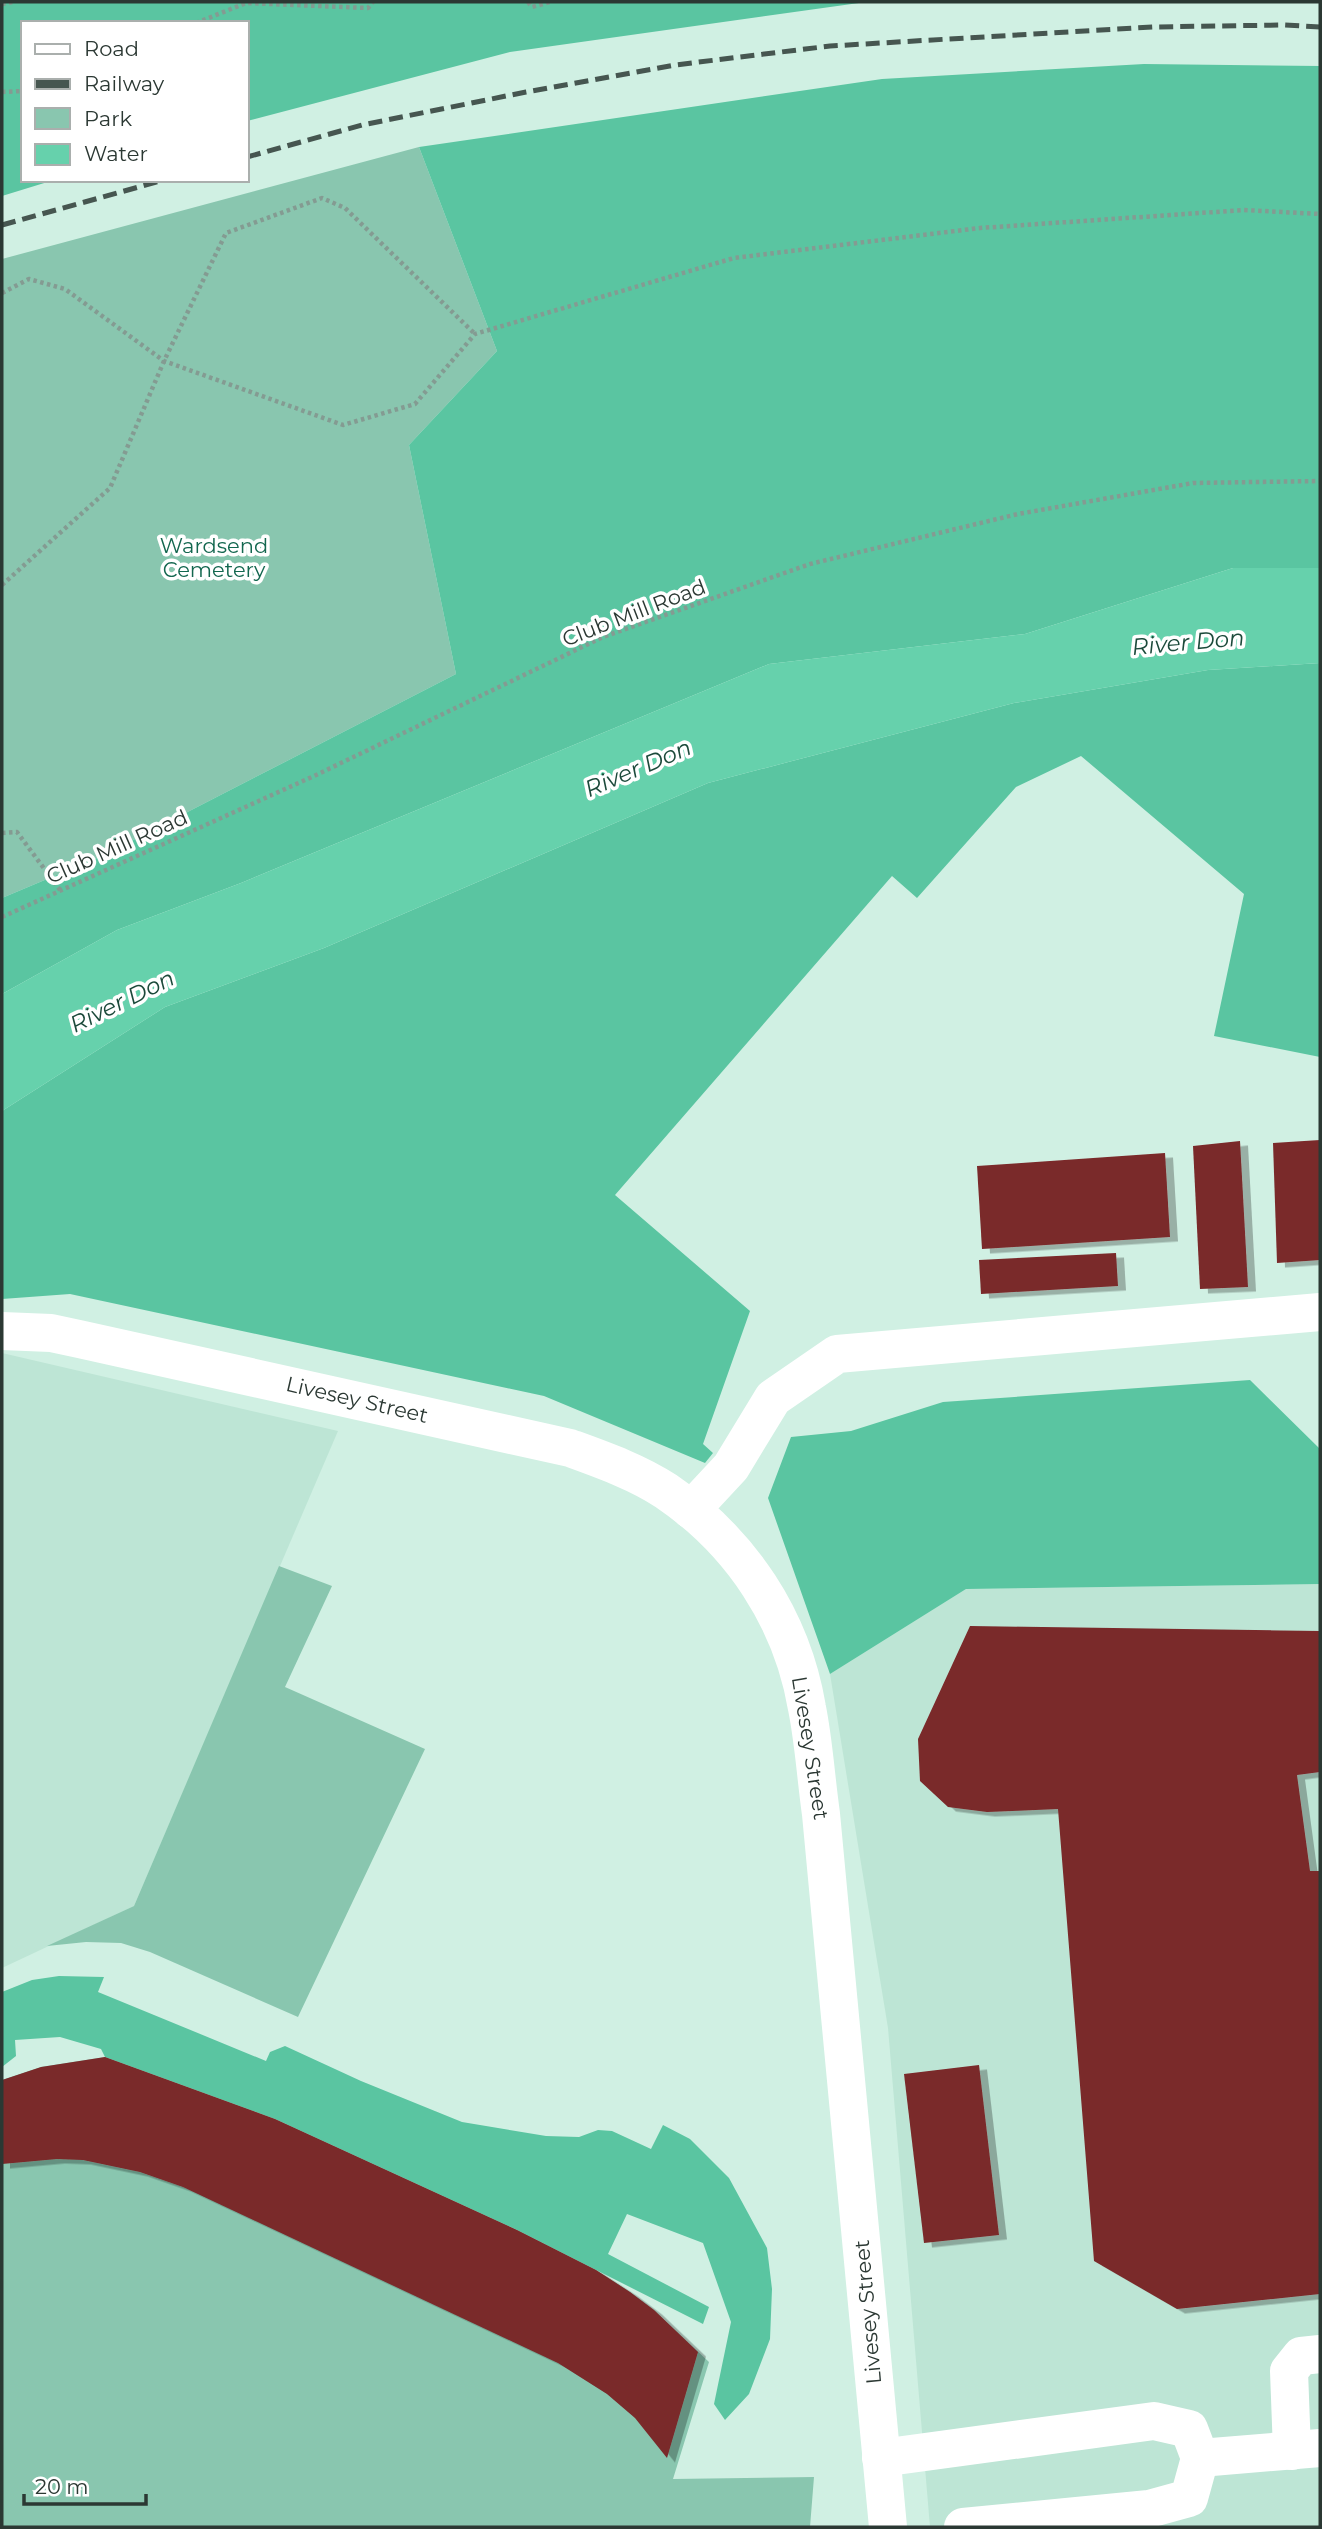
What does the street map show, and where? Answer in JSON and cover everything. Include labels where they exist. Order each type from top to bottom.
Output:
[{"type":"street","points":[[691,1510],[731,1467],[773,1398],[837,1354],[1320,1312]]},
{"type":"street","name":"Livesey Street","points":[[2,1331],[51,1333],[570,1448],[641,1477],[666,1491],[722,1538],[759,1583],[786,1634],[798,1668],[807,1707],[821,1814],[888,2527]]},
{"type":"street","points":[[1200,2458],[1306,2449],[1289,2371],[1301,2356],[1320,2354]]},
{"type":"street","points":[[881,2458],[1154,2421],[1189,2429],[1200,2458],[1189,2498],[1149,2508],[963,2527]]},
{"type":"path","points":[[2,4],[13,2]]},
{"type":"path","points":[[201,21],[246,3],[368,8],[373,2]]},
{"type":"path","points":[[528,2],[531,7],[550,2]]},
{"type":"path","points":[[2,92],[21,91]]},
{"type":"path","points":[[2,585],[110,488],[164,361],[226,233],[322,198],[345,208],[475,334]]},
{"type":"path","points":[[2,293],[29,279],[65,289],[164,361],[342,425],[415,404],[475,334],[734,258],[980,228],[1244,210],[1320,214]]},
{"type":"path","name":"Club Mill Road","points":[[2,917],[314,776],[603,637],[810,565],[1018,514],[1193,483],[1320,481]]},
{"type":"path","points":[[2,833],[17,832],[60,890]]},
{"type":"shaded area","points":[[2,2],[866,2],[510,52],[248,121],[248,21],[21,21],[21,182],[48,182],[2,196]]},
{"type":"shaded area","points":[[1144,64],[1320,66],[1320,568],[1233,568],[1025,634],[769,664],[241,883],[117,930],[2,994],[2,898],[104,855],[456,674],[409,445],[497,351],[419,147],[882,79]]},
{"type":"shaded area","points":[[1320,663],[1320,1057],[1214,1036],[1244,894],[1081,756],[1016,787],[917,898],[892,876],[615,1195],[750,1311],[703,1444],[713,1453],[705,1463],[544,1396],[70,1294],[2,1299],[2,1111],[165,1007],[324,948],[708,783],[1014,703],[1208,670]]},
{"type":"shaded area","points":[[2,1353],[338,1431],[134,1906],[2,1968]]},
{"type":"shaded area","points":[[1250,1380],[1320,1449],[1320,1584],[966,1589],[830,1674],[768,1498],[791,1437],[851,1431],[943,1402]]},
{"type":"shaded area","points":[[1320,1584],[1320,2527],[930,2527],[888,2028],[830,1674],[966,1589]]},
{"type":"shaded area","points":[[59,1976],[104,1977],[98,1992],[266,2061],[270,2052],[285,2046],[361,2081],[462,2122],[546,2136],[579,2137],[598,2130],[612,2131],[651,2149],[663,2125],[690,2139],[729,2178],[767,2248],[772,2289],[770,2339],[749,2394],[725,2420],[714,2404],[731,2322],[703,2243],[627,2214],[608,2254],[709,2307],[703,2324],[517,2230],[275,2119],[105,2057],[101,2049],[60,2037],[15,2040],[16,2056],[2,2067],[2,1992],[32,1980]]},
{"type":"green space","name":"Wardsend Cemetery","points":[[419,147],[497,351],[409,445],[456,674],[104,855],[2,898],[2,259]]},
{"type":"green space","points":[[279,1566],[332,1586],[285,1687],[425,1749],[298,2017],[150,1952],[121,1943],[86,1942],[47,1946],[134,1906]]},
{"type":"green space","points":[[105,2057],[275,2119],[517,2230],[596,2270],[630,2292],[654,2310],[709,2362],[673,2479],[814,2477],[810,2527],[2,2527],[2,2080],[41,2067]]},
{"type":"water","name":"River Don","points":[[1233,568],[1320,568],[1320,663],[1208,670],[1014,703],[708,783],[324,948],[165,1007],[2,1111],[2,994],[117,930],[241,883],[769,664],[1025,634]]},
{"type":"building","points":[[1320,1140],[1320,1260],[1277,1263],[1273,1143]]},
{"type":"building","points":[[1240,1141],[1248,1287],[1200,1289],[1193,1146]]},
{"type":"building","points":[[1165,1153],[1170,1237],[982,1249],[977,1166]]},
{"type":"building","points":[[1116,1253],[1118,1286],[981,1294],[979,1260]]},
{"type":"building","points":[[970,1626],[1320,1631],[1320,1772],[1297,1775],[1310,1871],[1320,1871],[1320,2294],[1177,2309],[1094,2261],[1058,1809],[987,1812],[948,1807],[920,1781],[918,1739]]},
{"type":"building","points":[[105,2057],[275,2119],[517,2230],[596,2270],[630,2292],[654,2310],[698,2352],[667,2458],[635,2418],[607,2394],[558,2363],[183,2187],[140,2172],[83,2160],[57,2159],[2,2164],[2,2080],[41,2067]]},
{"type":"building","points":[[979,2065],[999,2235],[924,2243],[904,2074]]},
{"type":"railway","points":[[248,157],[362,125],[526,92],[675,65],[830,46],[1153,27],[1320,27]]},
{"type":"railway","points":[[2,225],[157,182]]}]
